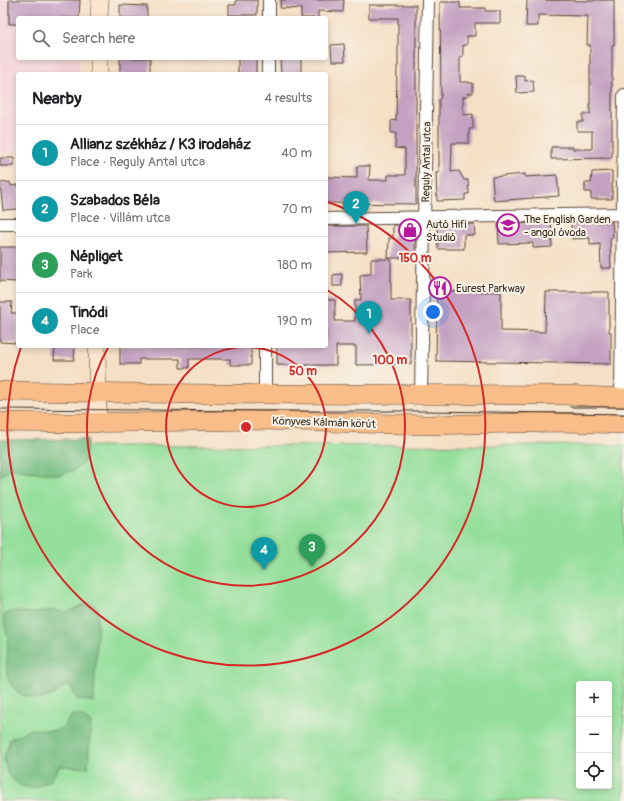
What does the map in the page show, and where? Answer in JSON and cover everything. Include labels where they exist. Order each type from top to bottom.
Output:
[{"type":"main road","points":[[0,391],[564,395],[622,398]]},
{"type":"main road","name":"Könyves Kálmán körút","points":[[0,422],[263,420],[427,425],[563,422],[624,424]]},
{"type":"street","points":[[99,16],[100,0]]},
{"type":"street","points":[[269,0],[269,16]]},
{"type":"street","name":"Reguly Antal utca","points":[[421,395],[428,0]]},
{"type":"street","points":[[99,60],[99,72]]},
{"type":"street","points":[[268,60],[268,72]]},
{"type":"street","points":[[622,398],[624,95]]},
{"type":"street","points":[[328,219],[623,214]]},
{"type":"street","points":[[0,224],[16,224]]},
{"type":"street","points":[[97,348],[98,422]]},
{"type":"street","points":[[264,348],[265,394]]},
{"type":"shaded area","points":[[0,0],[80,0],[79,16],[16,16],[16,60],[79,60],[79,72],[16,72],[16,153],[0,153]]},
{"type":"green space","points":[[88,439],[85,461],[74,470],[60,475],[10,469],[0,476],[0,440]]},
{"type":"green space","points":[[624,445],[624,801],[0,801],[0,449],[102,446]]},
{"type":"green space","points":[[90,602],[98,608],[94,702],[77,699],[69,684],[55,694],[42,699],[21,694],[13,688],[8,677],[7,670],[8,641],[3,616],[12,611],[33,613],[55,610],[66,613]]},
{"type":"green space","points":[[72,715],[83,716],[91,723],[88,768],[60,766],[51,780],[34,788],[21,786],[8,775],[4,759],[10,739],[31,729],[53,731],[63,728]]},
{"type":"building","points":[[9,0],[80,0],[79,16],[16,16],[16,24],[9,24]]},
{"type":"building","points":[[236,0],[257,0],[257,15],[229,15],[229,5],[236,5]]},
{"type":"building","points":[[281,0],[344,0],[343,12],[318,11],[318,16],[301,16],[301,9],[280,8]]},
{"type":"building","points":[[527,0],[614,0],[614,46],[612,46],[612,158],[551,159],[551,147],[592,149],[592,131],[577,131],[577,122],[583,122],[583,114],[590,114],[590,45],[587,45],[588,16],[538,15],[538,26],[526,26]]},
{"type":"building","points":[[440,2],[460,2],[460,8],[485,8],[485,11],[500,11],[500,23],[475,23],[475,36],[467,36],[467,45],[463,45],[463,56],[460,57],[460,82],[473,83],[473,93],[468,93],[468,96],[463,97],[463,115],[473,114],[473,129],[469,129],[469,143],[452,143],[451,172],[459,171],[464,180],[468,180],[469,194],[465,194],[465,200],[437,201],[436,173],[439,173],[439,99],[441,98]]},
{"type":"building","points":[[120,5],[147,6],[147,16],[120,16]]},
{"type":"building","points":[[369,5],[416,5],[416,204],[328,203],[328,177],[357,178],[357,166],[370,166],[369,180],[388,180],[388,175],[405,175],[405,149],[395,148],[396,133],[391,133],[391,121],[396,120],[398,18],[369,18]]},
{"type":"building","points":[[344,44],[345,61],[332,61],[331,45]]},
{"type":"building","points":[[120,60],[150,60],[150,72],[120,72]]},
{"type":"building","points":[[238,60],[256,60],[256,72],[238,72]]},
{"type":"building","points":[[280,60],[301,60],[301,72],[281,72]]},
{"type":"building","points":[[516,76],[525,76],[525,81],[533,80],[534,92],[517,93]]},
{"type":"building","points":[[0,158],[14,158],[14,166],[0,166]]},
{"type":"building","points":[[612,171],[612,199],[591,199],[591,192],[585,192],[585,183],[591,183],[592,172]]},
{"type":"building","points":[[525,174],[525,177],[557,175],[559,196],[494,201],[492,177]]},
{"type":"building","points":[[10,182],[11,186],[16,185],[16,209],[3,210],[0,183]]},
{"type":"building","points":[[571,222],[612,222],[613,238],[610,238],[611,268],[601,268],[600,244],[590,245],[590,238],[572,239]]},
{"type":"building","points":[[551,223],[552,247],[533,248],[533,243],[499,244],[498,224]]},
{"type":"building","points":[[474,224],[475,235],[464,235],[464,249],[438,249],[437,225]]},
{"type":"building","points":[[393,225],[416,225],[415,255],[407,254],[406,258],[388,258],[389,238],[393,238]]},
{"type":"building","points":[[328,226],[366,226],[367,252],[328,253]]},
{"type":"building","points":[[0,247],[16,247],[16,282],[0,281]]},
{"type":"building","points":[[371,259],[391,259],[391,300],[411,300],[411,364],[356,365],[356,346],[336,346],[336,365],[277,365],[277,348],[328,348],[328,300],[335,300],[335,321],[355,321],[355,300],[361,300],[360,275],[371,274]]},
{"type":"building","points":[[342,274],[342,286],[333,286],[333,275]]},
{"type":"building","points":[[437,291],[501,292],[501,331],[545,332],[546,292],[609,292],[611,364],[436,361]]},
{"type":"building","points":[[0,302],[12,302],[11,313],[16,313],[16,343],[0,342]]},
{"type":"building","points":[[55,348],[75,348],[74,360],[54,360]]},
{"type":"building","points":[[120,348],[251,348],[251,365],[230,365],[230,359],[189,359],[189,368],[180,368],[180,359],[139,359],[139,364],[120,364]]},
{"type":"tram line","points":[[570,407],[624,407]]},
{"type":"tram line","points":[[0,409],[425,411],[624,414]]},
{"type":"place","name":"Szabados Béla","points":[[356,224]]},
{"type":"place","name":"The English Garden - angol óvoda","points":[[508,225]]},
{"type":"place","name":"Autó Hifi Studió","points":[[410,230]]},
{"type":"place","name":"Eurest Parkway","points":[[440,288]]},
{"type":"place","name":"Allianz székház / K3 irodaház","points":[[369,334]]},
{"type":"place","name":"Népliget","points":[[312,567]]},
{"type":"place","name":"Tinódi","points":[[264,570]]}]
